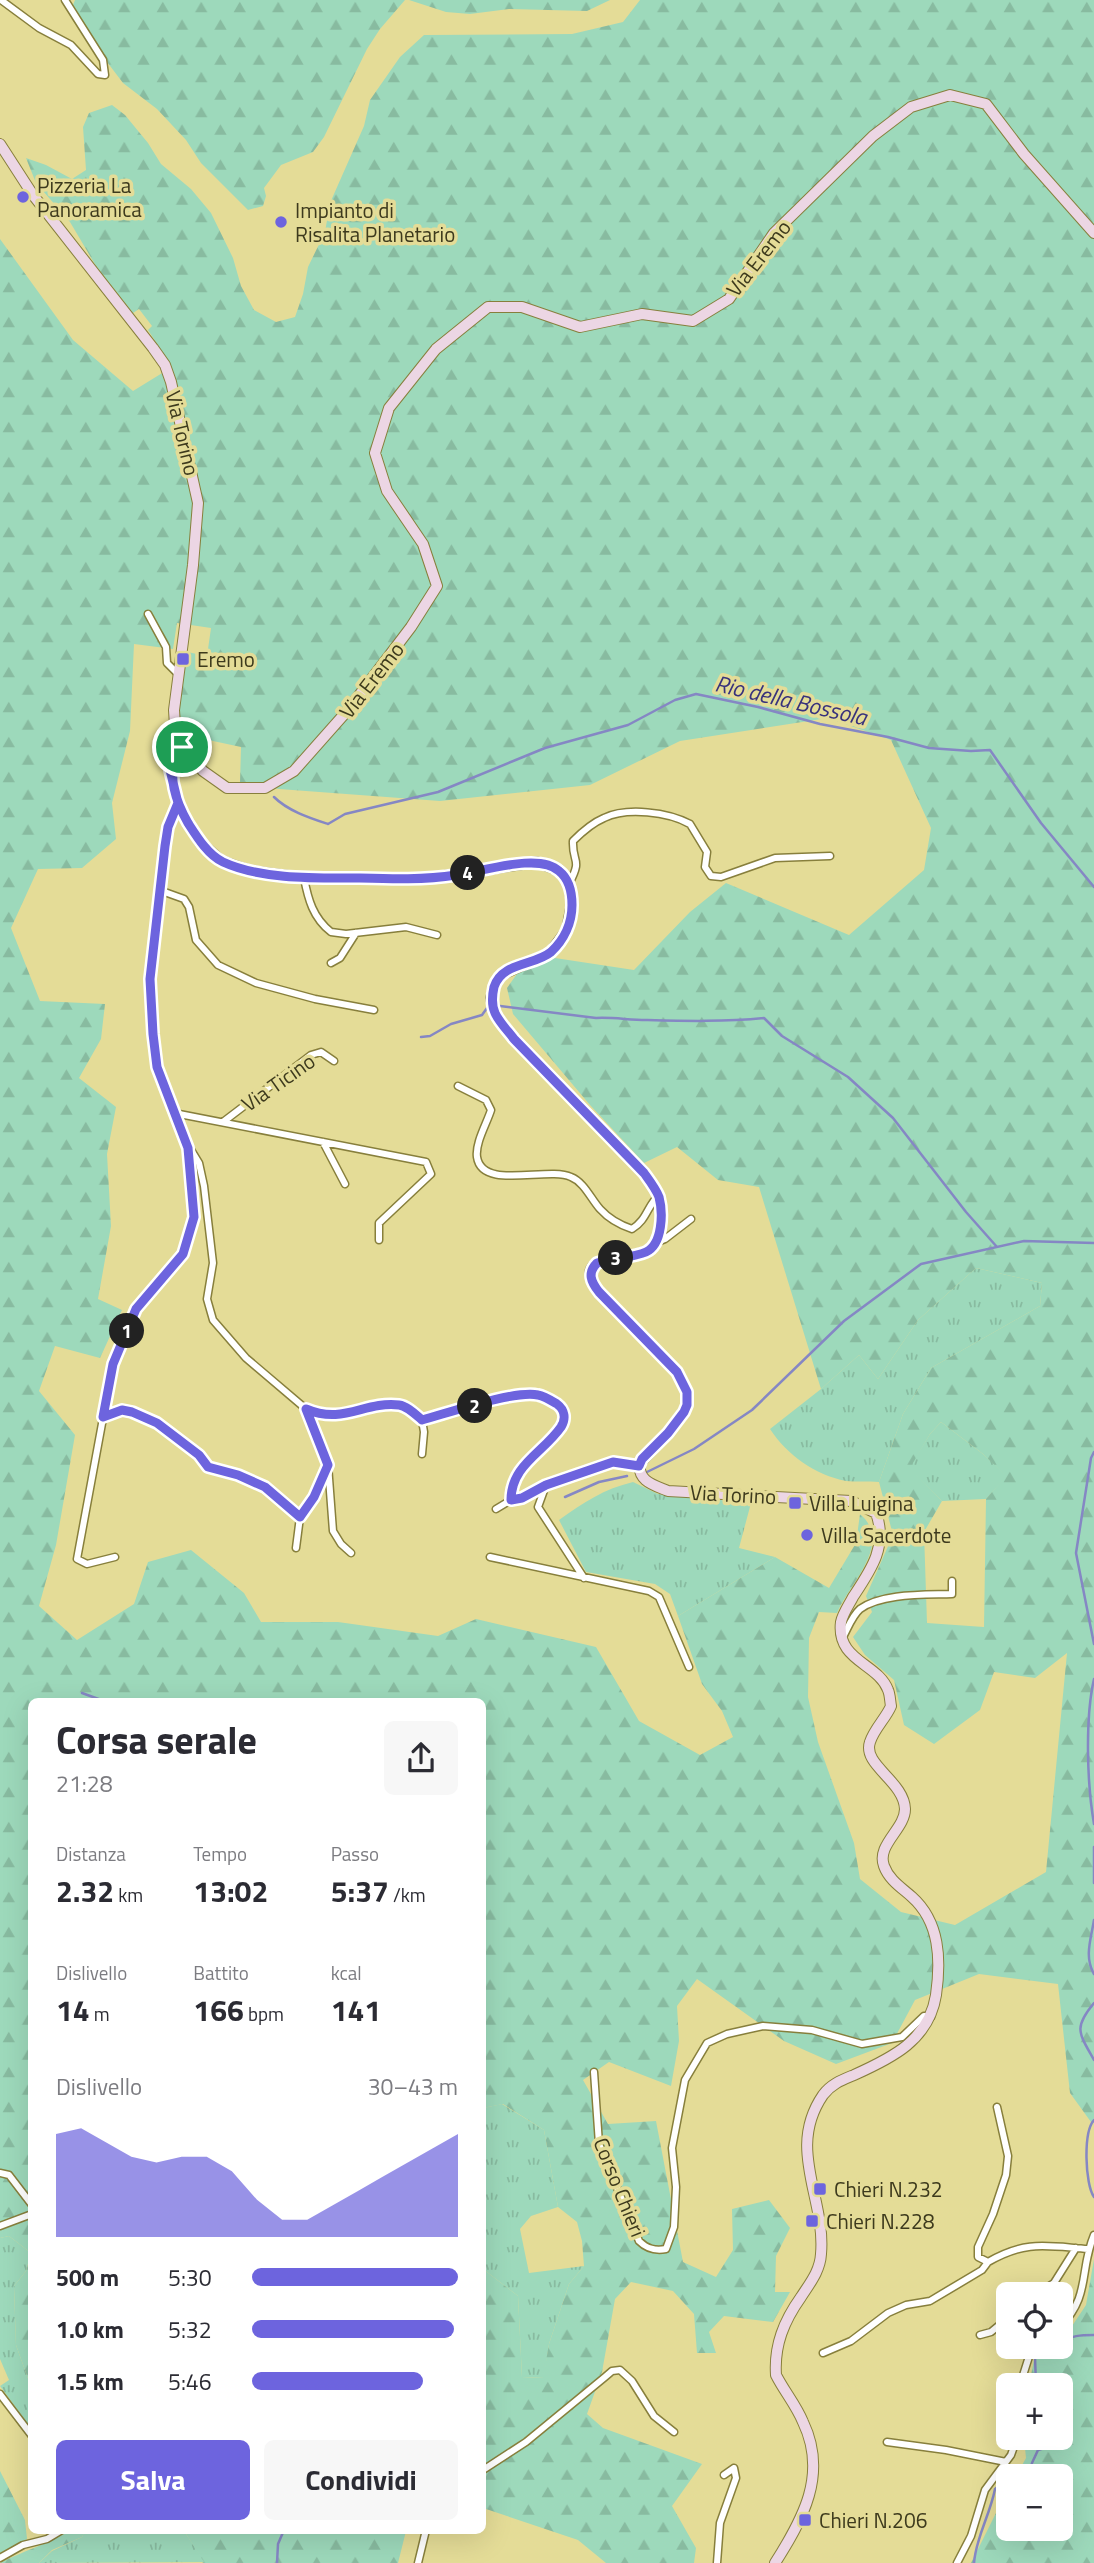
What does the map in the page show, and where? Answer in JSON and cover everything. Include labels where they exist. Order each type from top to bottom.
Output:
[{"type":"main road","name":"Via Eremo","points":[[178,747],[203,771],[227,788],[265,788],[294,771],[348,710],[411,627],[437,586],[423,544],[387,491],[375,453],[390,408],[436,349],[488,307],[522,307],[580,327],[642,314],[693,321],[729,299],[774,233],[873,136],[911,107],[950,95],[986,104],[1024,155],[1094,233]]},
{"type":"main road","name":"Via Torino","points":[[0,151],[17,168],[153,348],[165,365],[171,382],[198,503],[193,565],[174,710],[178,747],[170,770],[178,803],[200,842],[221,861],[250,871],[304,878],[424,879],[536,862],[559,870],[569,884]]},
{"type":"main road","points":[[569,884],[572,903],[567,930],[550,953],[503,974],[496,982],[491,998],[495,1014],[514,1039],[644,1173],[659,1195],[661,1220],[655,1243],[644,1253],[597,1263],[591,1275],[592,1283],[599,1292],[677,1372],[687,1392],[684,1412],[642,1459],[639,1466]]},
{"type":"main road","name":"Via Torino","points":[[639,1466],[641,1476],[649,1483],[668,1491],[851,1501],[876,1513],[881,1526],[881,1539],[871,1569],[846,1609],[841,1622],[843,1637]]},
{"type":"main road","points":[[775,2563],[807,2506],[813,2472],[808,2432],[780,2383],[775,2364],[780,2331],[813,2280],[821,2253],[806,2145],[809,2126],[824,2095],[833,2084],[888,2060],[912,2043],[931,2017],[937,1974],[938,1946],[931,1922],[924,1909],[895,1883],[884,1867],[884,1851],[901,1825],[905,1812],[904,1799],[898,1787],[874,1762],[869,1752],[870,1741],[891,1706],[888,1688],[856,1660],[844,1644],[843,1637]]},
{"type":"street","points":[[1,0],[39,28],[71,45],[98,74],[105,75],[103,60],[65,0]]},
{"type":"street","points":[[148,614],[166,647],[167,663],[178,674]]},
{"type":"street","points":[[178,803],[168,827],[159,890],[150,979],[153,1034],[157,1067],[188,1148],[199,1163],[204,1186],[213,1263],[207,1299],[213,1320],[246,1358],[306,1409],[321,1416],[400,1405],[422,1420],[422,1454]]},
{"type":"street","points":[[569,884],[577,868],[573,841],[605,817],[627,814],[652,812],[690,824],[707,852],[705,867],[711,876],[722,877],[775,859],[830,856]]},
{"type":"street","points":[[304,878],[308,899],[324,927],[331,932],[346,934],[406,927],[437,935]]},
{"type":"street","points":[[159,890],[184,899],[189,907],[196,940],[218,965],[256,984],[374,1010]]},
{"type":"street","points":[[331,963],[340,958],[356,933]]},
{"type":"street","name":"Via Ticino","points":[[223,1122],[311,1055],[321,1052],[334,1060]]},
{"type":"street","points":[[458,1086],[486,1100],[491,1110],[478,1145],[477,1158],[485,1171],[496,1176],[563,1173],[575,1178],[601,1210],[619,1225],[632,1229],[641,1223],[659,1195]]},
{"type":"street","name":"Via Ticino","points":[[174,1113],[426,1162],[431,1174],[379,1223],[379,1240]]},
{"type":"street","points":[[323,1142],[345,1184]]},
{"type":"street","points":[[115,1557],[87,1564],[77,1559],[113,1364],[136,1309],[183,1254],[194,1217],[188,1148]]},
{"type":"street","points":[[655,1243],[665,1239],[691,1219]]},
{"type":"street","points":[[422,1420],[506,1398],[537,1394],[562,1407],[565,1416],[562,1426],[524,1465],[511,1486],[511,1500]]},
{"type":"street","points":[[306,1409],[328,1465],[333,1531],[351,1553]]},
{"type":"street","points":[[103,1417],[122,1410],[157,1423],[199,1455],[208,1467],[238,1475],[265,1487],[300,1517]]},
{"type":"street","points":[[496,1509],[546,1485],[613,1462],[639,1466]]},
{"type":"street","points":[[296,1548],[300,1517],[314,1497],[328,1465]]},
{"type":"street","points":[[546,1485],[538,1507],[585,1578]]},
{"type":"street","points":[[490,1557],[649,1591],[659,1597],[689,1667]]},
{"type":"street","points":[[843,1637],[859,1610],[868,1605],[906,1597],[951,1594],[952,1581]]},
{"type":"street","name":"Corso Chieri","points":[[594,2071],[599,2144],[639,2241],[645,2247],[657,2251],[666,2249],[674,2227],[676,2188],[672,2148],[685,2080],[707,2043],[727,2034],[763,2026],[812,2030],[862,2044],[902,2037],[924,2016],[931,2017]]},
{"type":"street","points":[[988,2262],[978,2257],[978,2247],[1006,2175],[1008,2156],[997,2107]]},
{"type":"street","points":[[0,2173],[9,2175],[28,2200]]},
{"type":"street","points":[[0,2226],[28,2216]]},
{"type":"street","points":[[1073,2312],[1081,2299],[1088,2249],[1094,2235]]},
{"type":"street","points":[[823,2353],[851,2341],[888,2313],[905,2305],[930,2301],[982,2270],[988,2262],[1009,2250],[1030,2245],[1088,2249]]},
{"type":"street","points":[[1055,2282],[1076,2248]]},
{"type":"street","points":[[981,2335],[996,2328]]},
{"type":"street","points":[[486,2468],[526,2442],[605,2376],[616,2370],[620,2370],[632,2381],[654,2416],[674,2432]]},
{"type":"street","points":[[0,2394],[28,2432]]},
{"type":"street","points":[[887,2442],[1006,2462]]},
{"type":"street","points":[[957,2563],[971,2536],[985,2490],[1012,2450]]},
{"type":"street","points":[[717,2563],[720,2523],[736,2478],[734,2468],[724,2475]]},
{"type":"street","points":[[0,2558],[23,2545],[55,2534]]},
{"type":"street","points":[[418,2563],[424,2534]]},
{"type":"green space","points":[[75,0],[405,0],[367,49],[324,137],[313,152],[281,165],[264,188],[266,196],[263,206],[248,210],[201,163],[186,140],[157,109],[123,83],[82,29],[73,5]]},
{"type":"green space","points":[[409,0],[610,0],[587,11],[509,9],[470,14],[446,12]]},
{"type":"green space","points":[[640,0],[1094,0],[1094,2123],[1070,2093],[1058,1984],[979,1974],[915,2000],[892,2043],[836,2064],[784,2041],[697,1979],[677,2006],[679,2041],[671,2086],[609,2062],[583,2080],[608,2124],[656,2121],[683,2262],[716,2277],[733,2250],[732,2209],[769,2200],[790,2228],[776,2256],[775,2292],[790,2292],[773,2322],[724,2316],[709,2332],[716,2353],[697,2353],[694,2314],[673,2291],[631,2282],[615,2299],[602,2372],[587,2414],[603,2428],[702,2464],[672,2506],[696,2548],[694,2563],[606,2563],[578,2540],[486,2509],[486,2271],[518,2296],[522,2377],[543,2378],[549,2344],[569,2284],[584,2266],[577,2222],[558,2207],[544,2130],[503,2104],[486,2107],[486,1698],[28,1698],[28,2251],[9,2236],[0,2238],[0,239],[73,340],[133,391],[172,367],[148,330],[152,326],[139,309],[133,313],[96,266],[70,222],[36,183],[26,158],[72,179],[86,170],[83,127],[89,113],[112,105],[125,115],[161,164],[191,189],[211,213],[233,258],[241,286],[254,310],[276,322],[295,317],[308,267],[325,232],[330,203],[364,126],[370,100],[400,57],[424,35],[572,34],[623,22]],"holes":[[[177,623],[211,628],[207,656],[187,652],[178,707],[185,735],[241,747],[240,783],[279,789],[440,801],[590,785],[680,741],[828,718],[891,740],[931,828],[924,870],[849,935],[726,883],[690,912],[634,970],[555,958],[519,971],[507,988],[513,1014],[590,1105],[644,1163],[677,1147],[718,1180],[759,1187],[821,1389],[859,1355],[878,1379],[918,1320],[976,1268],[1042,1283],[1040,1306],[931,1368],[903,1414],[879,1482],[893,1535],[866,1596],[872,1612],[853,1637],[865,1655],[894,1680],[904,1725],[934,1744],[980,1710],[994,1672],[1035,1678],[1067,1653],[1046,1872],[955,1925],[901,1912],[860,1879],[854,1843],[818,1742],[808,1697],[809,1638],[819,1612],[837,1613],[859,1577],[871,1550],[869,1525],[860,1514],[856,1543],[829,1588],[775,1557],[678,1616],[702,1684],[722,1711],[733,1737],[700,1755],[639,1721],[596,1647],[476,1619],[438,1636],[338,1622],[261,1622],[244,1593],[191,1550],[148,1562],[134,1604],[77,1640],[39,1606],[56,1545],[75,1435],[39,1391],[55,1346],[100,1358],[122,1310],[98,1299],[111,1226],[107,1154],[116,1107],[79,1078],[101,1039],[105,1004],[40,1001],[11,928],[38,869],[82,868],[116,839],[112,803],[130,731],[134,644],[173,649]],[[941,1422],[983,1454],[1006,1476],[986,1499],[984,1627],[927,1623],[924,1532],[942,1501],[910,1468],[930,1434]]]},
{"type":"green space","points":[[976,1268],[1042,1283],[1040,1306],[931,1368],[903,1414],[879,1482],[846,1481],[823,1474],[785,1447],[770,1429],[859,1355],[878,1379],[918,1320]]},
{"type":"green space","points":[[941,1422],[1007,1476],[986,1499],[942,1501],[909,1468],[930,1434]]},
{"type":"green space","points":[[633,1482],[658,1494],[751,1503],[739,1548],[775,1557],[678,1616],[670,1594],[655,1584],[586,1572],[559,1520],[594,1497]]},
{"type":"green space","points":[[502,2104],[544,2130],[558,2207],[531,2216],[520,2229],[529,2273],[584,2266],[569,2284],[549,2344],[544,2378],[522,2377],[518,2296],[486,2271],[486,2107]]},
{"type":"green space","points":[[9,2236],[28,2251],[26,2271],[14,2286],[16,2345],[28,2379],[28,2424],[0,2386],[9,2380],[0,2359],[0,2238]]},
{"type":"green space","points":[[1094,2259],[1094,2563],[971,2563],[996,2513],[996,2541],[1073,2541],[1073,2464],[1023,2464],[1026,2458],[1025,2450],[1073,2450],[1073,2373],[1031,2373],[1034,2359],[1073,2359],[1073,2324],[1086,2305]]},
{"type":"green space","points":[[28,2265],[28,2379],[16,2345],[14,2286]]},
{"type":"green space","points":[[0,2471],[25,2520],[27,2539],[0,2553]]},
{"type":"green space","points":[[64,2534],[84,2534],[52,2550],[39,2563],[0,2563]]},
{"type":"green space","points":[[83,2534],[186,2534],[205,2562],[39,2563],[52,2551]]},
{"type":"green space","points":[[186,2534],[405,2534],[398,2563],[202,2563],[204,2562]]},
{"type":"waterway","name":"Rio della Bossola","points":[[274,797],[292,810],[328,824],[345,814],[438,792],[545,748],[628,725],[675,700],[696,694],[929,748],[990,750],[1041,823],[1094,887]]},
{"type":"waterway","points":[[500,1006],[596,1018],[705,1021],[764,1018],[782,1036],[848,1077],[893,1118],[966,1212],[997,1247]]},
{"type":"waterway","points":[[421,1037],[430,1036],[451,1024],[482,1015],[487,1008]]},
{"type":"waterway","points":[[647,1472],[694,1449],[752,1410],[844,1321],[921,1264],[1024,1241],[1094,1243]]},
{"type":"waterway","points":[[1094,1452],[1076,1553],[1094,1644]]},
{"type":"waterway","points":[[565,1497],[599,1482],[627,1476]]},
{"type":"waterway","points":[[1094,1679],[1089,1712],[1088,1751],[1094,1824]]},
{"type":"waterway","points":[[82,1693],[96,1698]]},
{"type":"waterway","points":[[1094,1847],[1094,1883]]},
{"type":"waterway","points":[[1094,1920],[1089,1954],[1094,1974]]},
{"type":"waterway","points":[[1094,2003],[1083,2019],[1080,2031],[1094,2060]]},
{"type":"waterway","points":[[1094,2120],[1088,2135],[1086,2158],[1094,2197]]},
{"type":"waterway","points":[[1073,2337],[1094,2335]]},
{"type":"waterway","points":[[1035,2359],[1036,2373]]},
{"type":"waterway","points":[[1032,2464],[1038,2450]]},
{"type":"waterway","points":[[974,2563],[977,2544],[996,2488]]},
{"type":"waterway","points":[[277,2563],[278,2544],[282,2534]]},
{"type":"place","name":"Pizzeria La Panoramica","points":[[23,197]]},
{"type":"place","name":"Impianto di Risalita Planetario","points":[[281,222]]},
{"type":"place","name":"Eremo","points":[[183,659]]},
{"type":"place","name":"Villa Luigina","points":[[795,1503]]},
{"type":"place","name":"Villa Sacerdote","points":[[807,1535]]},
{"type":"place","name":"Chieri N.232","points":[[820,2189]]},
{"type":"place","name":"Chieri N.228","points":[[812,2221]]},
{"type":"place","name":"Chieri N.206","points":[[805,2520]]},
{"type":"route","points":[[182,747],[176,741],[170,746],[176,752],[170,770],[173,782],[178,803],[200,842],[221,861],[250,871],[304,878],[424,879],[536,862],[559,870],[569,884],[571,916],[560,942],[550,953],[503,974],[496,982],[491,998],[495,1014],[514,1039],[644,1173],[659,1195],[661,1220],[651,1248],[644,1253],[597,1263],[591,1275],[592,1283],[599,1292],[677,1372],[687,1392],[688,1400],[684,1412],[642,1459],[639,1466],[613,1462],[511,1500],[511,1486],[524,1465],[562,1426],[565,1416],[562,1407],[551,1400],[537,1394],[506,1398],[422,1420],[400,1405],[335,1416],[321,1416],[306,1409],[328,1465],[314,1497],[300,1517],[265,1487],[238,1475],[208,1467],[199,1455],[157,1423],[122,1410],[103,1417],[113,1364],[136,1309],[183,1254],[194,1217],[188,1148],[157,1067],[150,996],[165,846],[171,817],[178,803],[170,770],[176,752],[182,747]]}]
